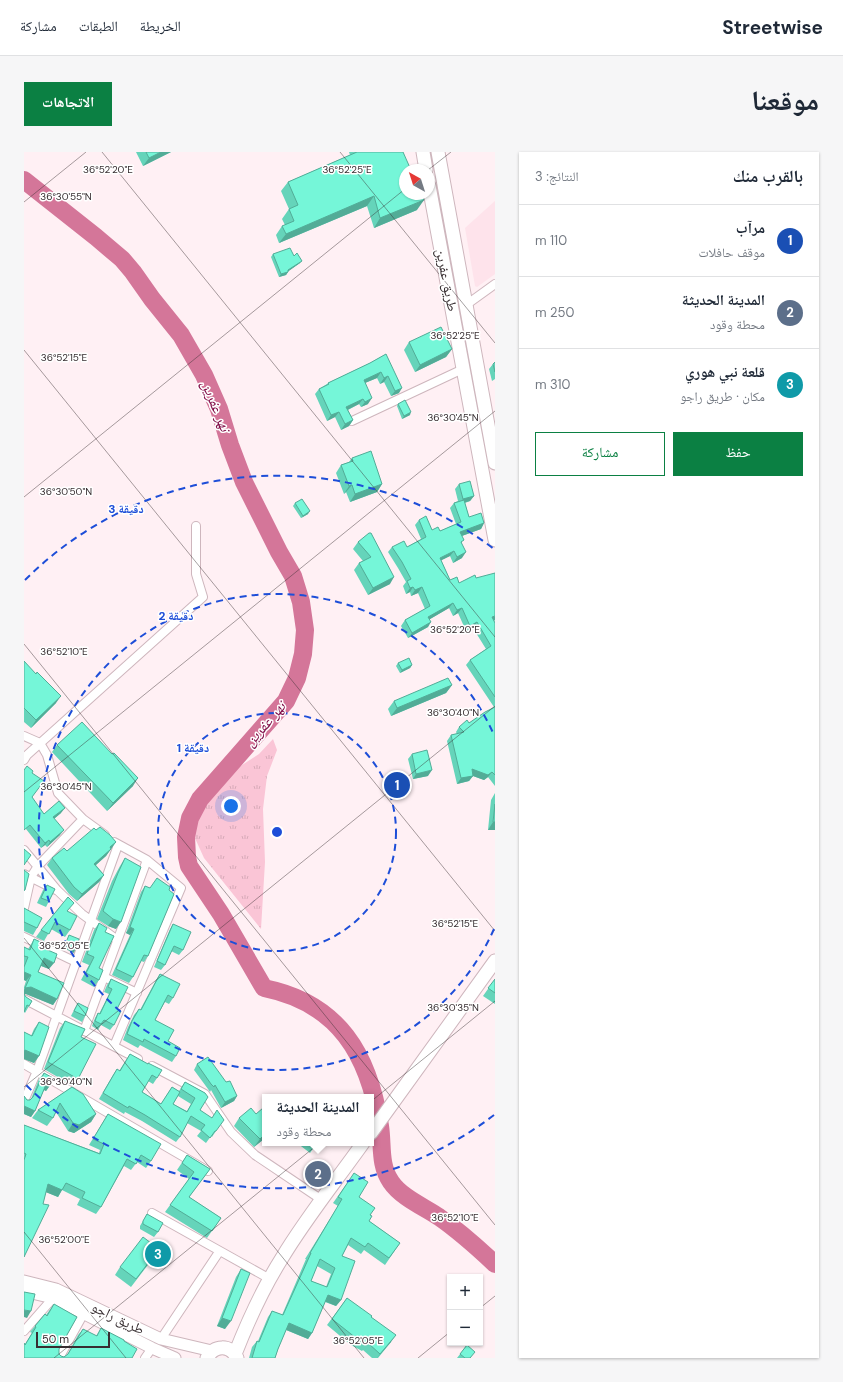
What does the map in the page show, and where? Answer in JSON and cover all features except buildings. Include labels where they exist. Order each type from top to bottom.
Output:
[{"type":"main road","points":[[423,152],[425,164]]},
{"type":"main road","name":"طريق عفرين","points":[[438,152],[495,463]]},
{"type":"main road","name":"طريق عفرين","points":[[432,200],[495,540]]},
{"type":"main road","points":[[374,1129],[492,965],[495,954]]},
{"type":"main road","points":[[236,1356],[248,1322],[270,1279],[294,1238],[361,1146]]},
{"type":"main road","name":"طريق راجو","points":[[24,1281],[161,1338],[209,1354]]},
{"type":"main road","name":"طريق راجو","points":[[24,1291],[54,1294],[84,1313],[152,1348],[175,1358]]},
{"type":"main road","points":[[209,1354],[216,1348],[224,1348],[232,1351],[236,1356]]},
{"type":"street","points":[[466,305],[495,284]]},
{"type":"street","points":[[352,421],[405,392],[463,369]]},
{"type":"street","points":[[24,760],[27,755],[203,597],[196,574],[196,526]]},
{"type":"street","points":[[24,736],[40,744],[47,754],[58,793],[83,819],[118,845],[147,860],[181,888],[114,1046]]},
{"type":"street","points":[[24,908],[27,876],[83,819]]},
{"type":"street","points":[[24,1101],[37,1071],[118,845]]},
{"type":"street","points":[[24,850],[57,890],[82,914],[118,940]]},
{"type":"street","points":[[84,1031],[147,860]]},
{"type":"street","points":[[27,876],[57,890]]},
{"type":"street","points":[[24,937],[76,962]]},
{"type":"street","points":[[104,976],[136,993]]},
{"type":"street","points":[[24,999],[205,1094],[231,1132],[255,1155],[322,1200]]},
{"type":"street","points":[[24,1064],[208,1171]]},
{"type":"street","points":[[152,1213],[219,1252],[270,1279]]},
{"type":"street","points":[[161,1338],[219,1252]]},
{"type":"street","points":[[24,1331],[54,1294]]},
{"type":"street","points":[[59,1358],[84,1313]]},
{"type":"street","points":[[145,1358],[152,1348]]},
{"type":"shaded area","points":[[495,201],[495,274],[477,287],[475,286],[465,228]]},
{"type":"green space","points":[[273,739],[277,750],[267,776],[263,809],[265,862],[261,929],[204,858],[194,836],[196,810],[239,767],[259,754]]},
{"type":"waterway","name":"نهر عفرين","points":[[24,180],[122,259],[181,335],[204,375],[219,409],[230,445],[244,482],[279,552],[293,576],[301,602],[305,630],[303,654],[297,678],[286,701],[200,799],[190,818],[186,837],[187,857],[189,866],[221,914],[264,988],[290,995],[312,1006],[331,1020],[346,1036],[358,1055],[368,1077],[373,1094]]},
{"type":"waterway","name":"نهر عفرين","points":[[374,1097],[381,1133],[383,1162],[391,1182],[407,1197],[454,1228],[495,1264]]},
{"type":"place","name":"مرآب","points":[[397,785]]},
{"type":"place","name":"المدينة الحديثة","points":[[318,1174]]},
{"type":"place","name":"قلعة نبي هوري","points":[[158,1254]]}]
